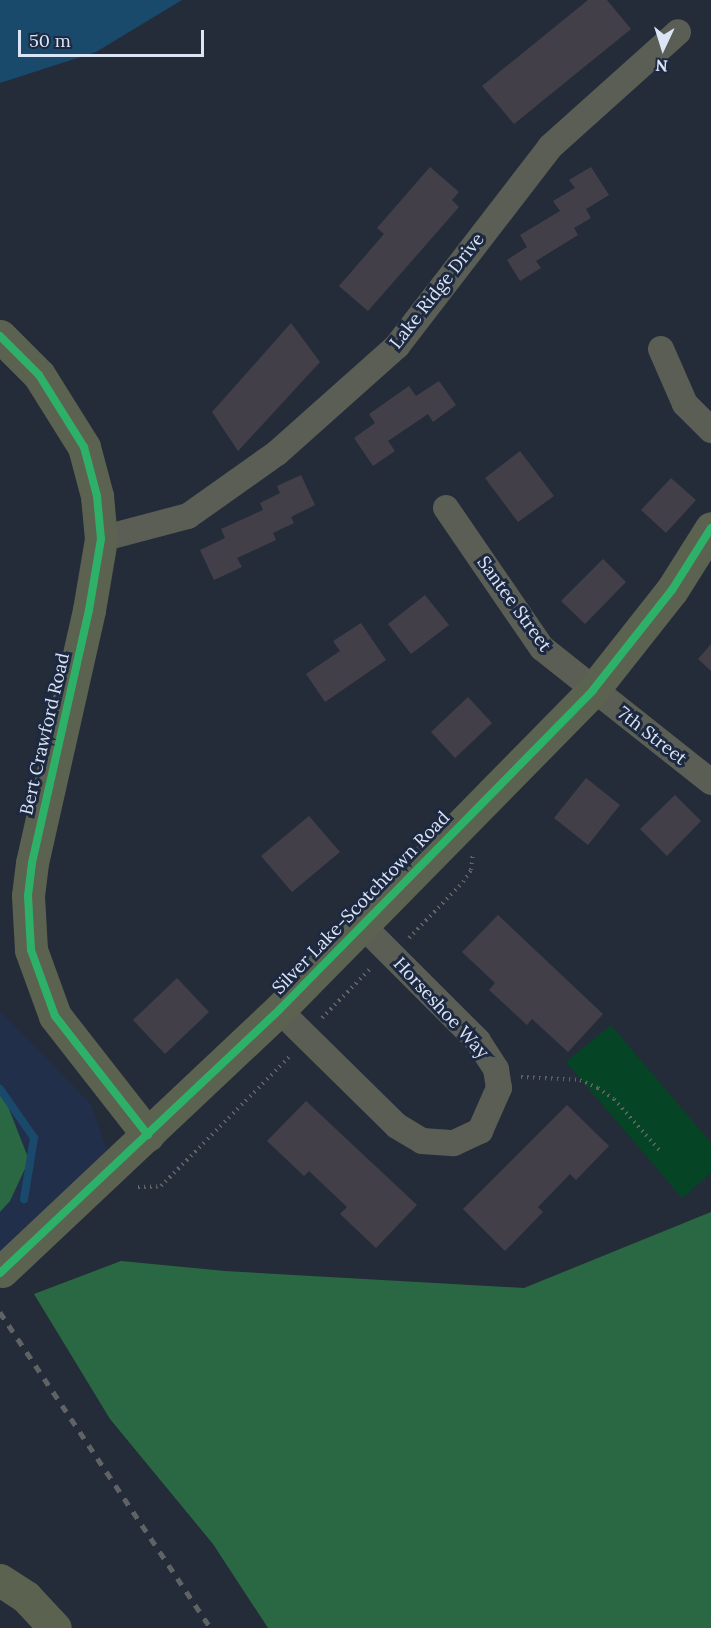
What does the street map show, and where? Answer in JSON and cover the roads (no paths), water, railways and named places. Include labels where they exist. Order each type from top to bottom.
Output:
[{"type":"street","name":"Lake Ridge Drive","points":[[100,539],[188,516],[277,453],[397,346],[550,147],[678,32]]},
{"type":"street","name":"Bert Crawford Road","points":[[0,336],[39,375],[80,439],[97,496],[100,539],[89,610],[34,853],[29,925],[38,975],[55,1016],[148,1135]]},
{"type":"street","points":[[661,349],[685,404],[711,430]]},
{"type":"street","name":"Santee Street","points":[[446,508],[542,648],[593,690]]},
{"type":"street","name":"Silver Lake-Scotchtown Road","points":[[2,1271],[279,1010],[360,923],[593,690],[672,590],[711,528]]},
{"type":"street","name":"7th Street","points":[[593,690],[711,782]]},
{"type":"street","name":"Horseshoe Way","points":[[279,1010],[397,1126],[422,1142],[454,1143],[480,1131],[499,1088],[496,1069],[478,1041],[360,923]]},
{"type":"street","points":[[0,1580],[26,1597],[55,1628]]},
{"type":"waterway","points":[[0,1089],[34,1138],[24,1199]]},
{"type":"railway","points":[[0,1312],[211,1628]]}]
